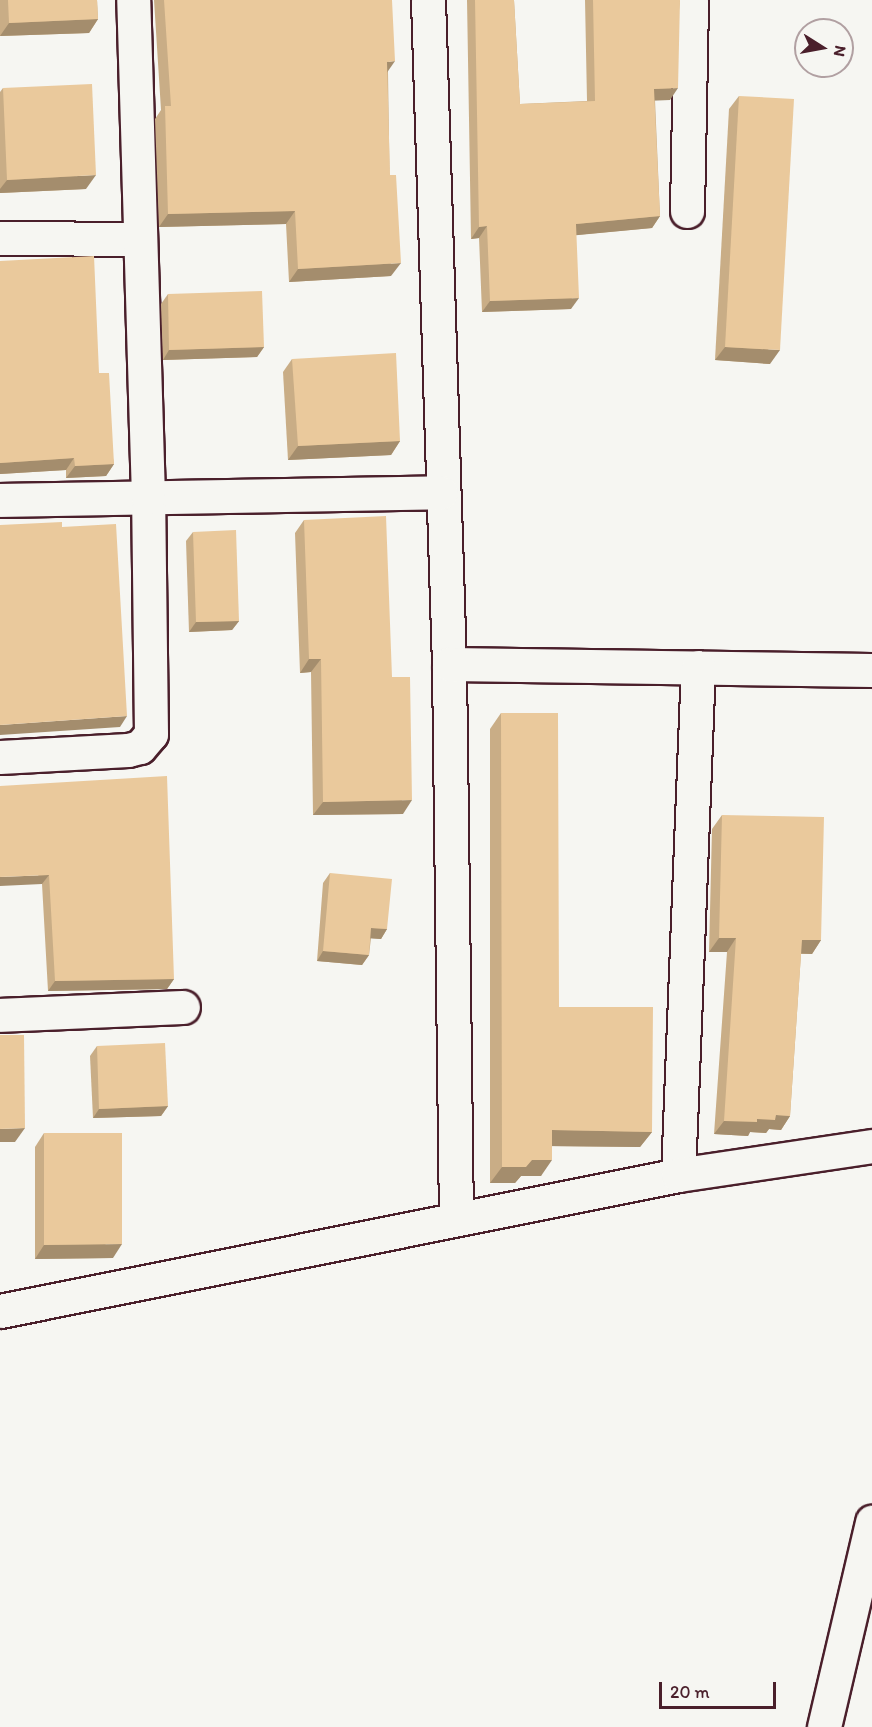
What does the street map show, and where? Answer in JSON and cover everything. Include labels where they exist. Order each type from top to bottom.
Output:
[{"type":"street","points":[[0,757],[128,750],[147,741],[152,723],[148,497],[133,0]]},
{"type":"street","points":[[428,0],[441,492],[449,664],[456,1218]]},
{"type":"street","points":[[687,211],[691,0]]},
{"type":"street","points":[[0,238],[140,238]]},
{"type":"street","points":[[0,500],[441,492]]},
{"type":"street","points":[[449,664],[872,670]]},
{"type":"street","points":[[678,1175],[698,668]]},
{"type":"street","points":[[0,1015],[183,1007]]},
{"type":"street","points":[[0,1311],[678,1175],[872,1146]]},
{"type":"street","points":[[824,1727],[868,1553],[872,1522]]},
{"type":"building","points":[[8,0],[97,0],[98,19],[9,23]]},
{"type":"building","points":[[164,0],[392,0],[395,61],[387,62],[390,175],[396,175],[401,263],[298,269],[295,211],[168,214],[165,106],[171,106]]},
{"type":"building","points":[[475,0],[514,0],[520,104],[595,101],[593,0],[680,0],[678,88],[654,89],[660,216],[576,224],[579,298],[490,301],[487,226],[479,227]]},
{"type":"building","points":[[92,84],[96,175],[7,180],[3,88]]},
{"type":"building","points":[[739,96],[794,99],[780,350],[725,347]]},
{"type":"building","points":[[94,256],[99,373],[109,373],[114,464],[75,466],[74,458],[0,463],[0,261]]},
{"type":"building","points":[[262,291],[264,347],[169,350],[168,294]]},
{"type":"building","points":[[396,353],[400,441],[298,446],[292,359]]},
{"type":"building","points":[[386,516],[392,677],[410,677],[412,800],[323,802],[321,659],[309,659],[304,520]]},
{"type":"building","points":[[62,522],[62,527],[116,524],[127,716],[0,725],[0,525]]},
{"type":"building","points":[[236,530],[239,621],[196,622],[193,532]]},
{"type":"building","points":[[501,713],[558,713],[559,1007],[653,1007],[652,1132],[552,1130],[552,1160],[532,1160],[526,1167],[502,1167]]},
{"type":"building","points":[[167,776],[174,979],[55,981],[49,875],[0,877],[0,786]]},
{"type":"building","points":[[722,815],[824,817],[821,940],[802,940],[790,1116],[776,1115],[775,1120],[724,1121],[736,938],[719,938]]},
{"type":"building","points":[[330,873],[392,879],[387,929],[371,928],[369,955],[323,951]]},
{"type":"building","points":[[0,1035],[24,1035],[25,1128],[0,1129]]},
{"type":"building","points":[[165,1043],[168,1106],[99,1109],[97,1046]]},
{"type":"building","points":[[44,1133],[122,1133],[122,1244],[44,1245]]}]
